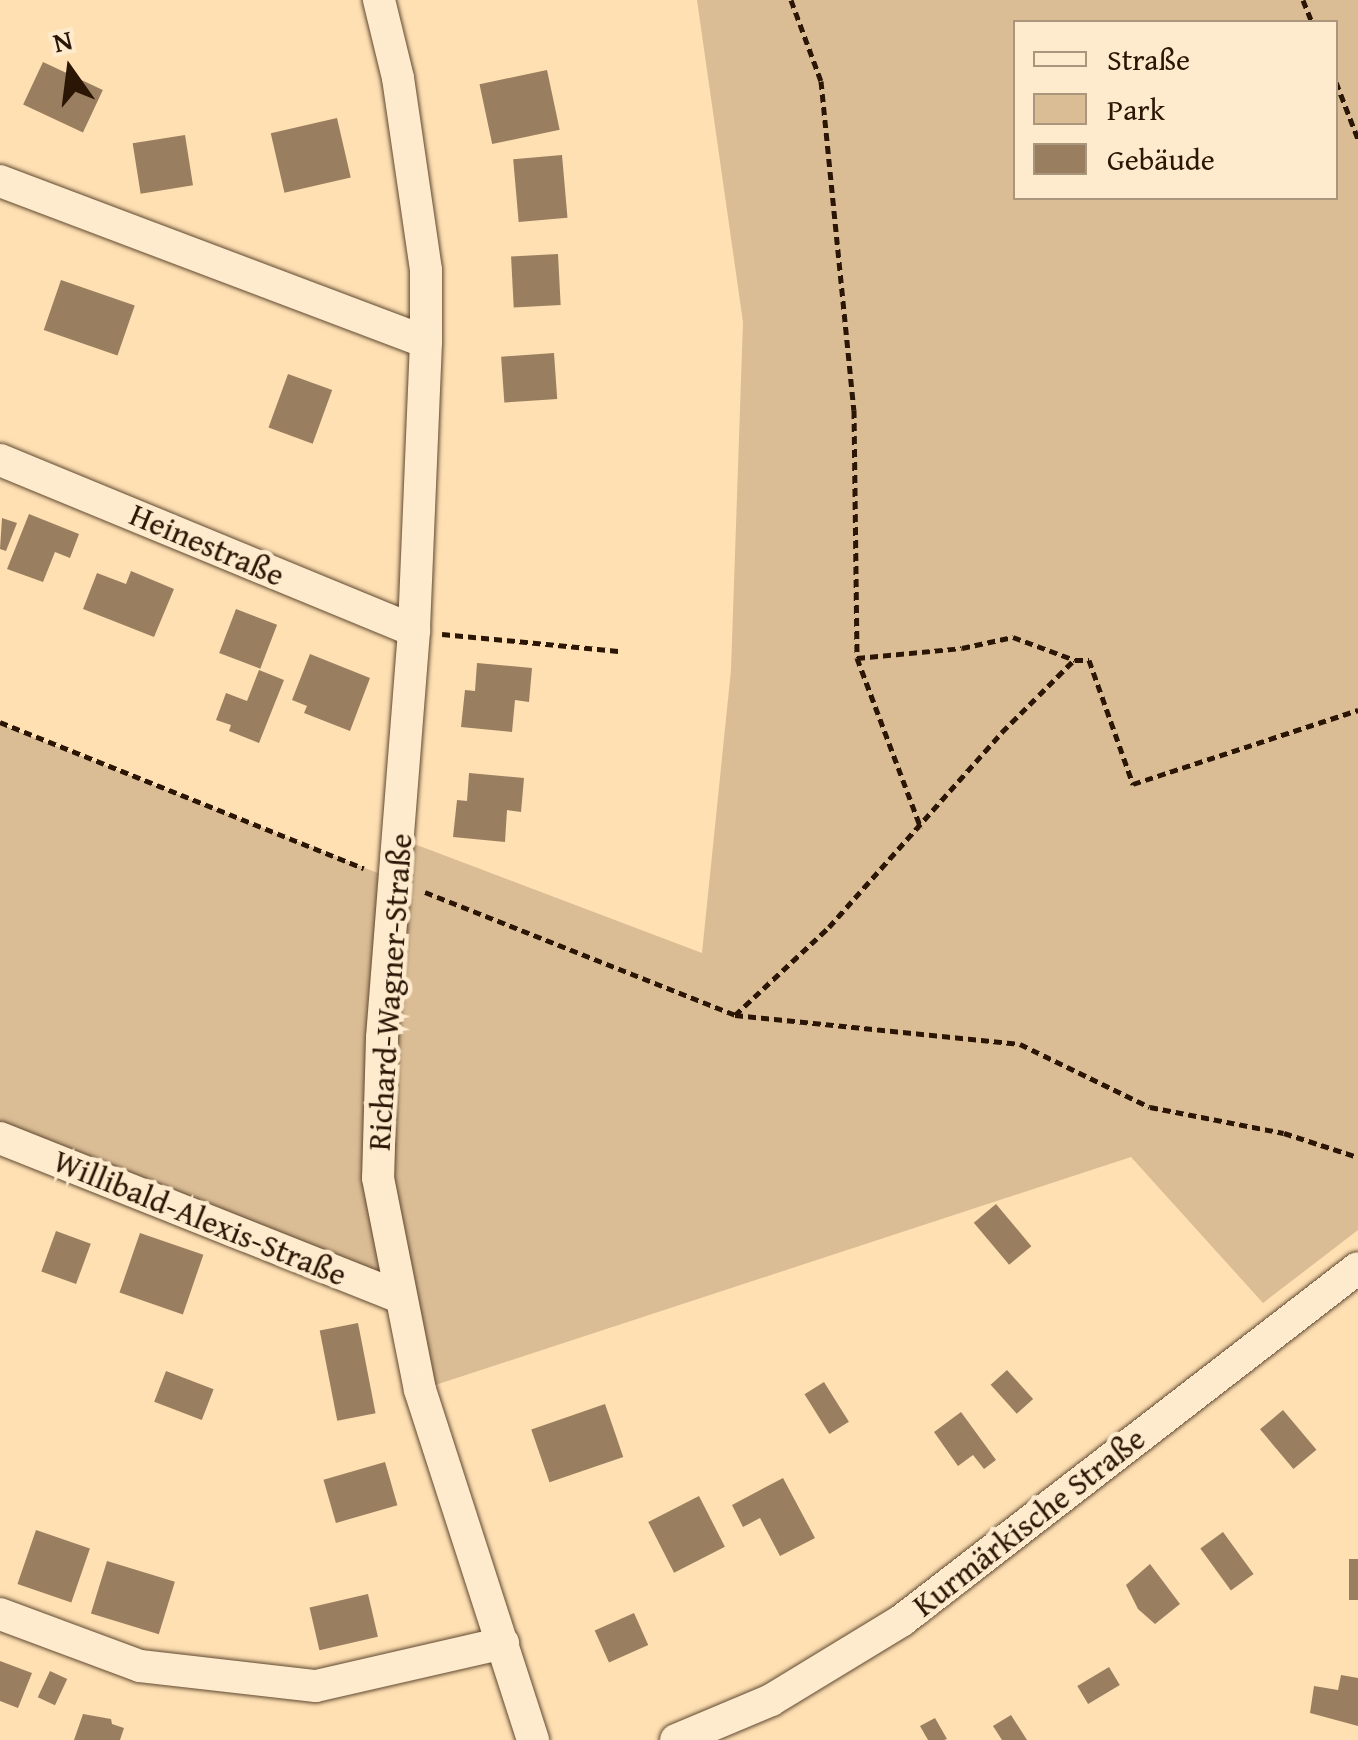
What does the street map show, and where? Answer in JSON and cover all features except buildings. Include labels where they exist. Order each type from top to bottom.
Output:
[{"type":"street","name":"Richard-Wagner-Straße","points":[[379,0],[398,78],[426,270],[426,342],[414,632],[394,880],[378,1178],[420,1390],[533,1740]]},
{"type":"street","points":[[0,181],[426,342]]},
{"type":"street","name":"Heinestraße","points":[[0,460],[414,632]]},
{"type":"street","name":"Willibald-Alexis-Straße","points":[[0,1138],[399,1298]]},
{"type":"street","name":"Kurmärkische Straße","points":[[676,1740],[770,1700],[901,1622],[1358,1268]]},
{"type":"street","points":[[0,1614],[140,1666],[316,1686],[503,1643]]},
{"type":"path","points":[[791,0],[821,81],[854,410],[857,658],[921,828]]},
{"type":"path","points":[[1338,87],[1358,139]]},
{"type":"path","points":[[414,632],[618,651]]},
{"type":"path","points":[[857,658],[962,648],[1013,637],[1074,660],[1089,660],[1133,784],[1358,710]]},
{"type":"path","points":[[735,1015],[829,928],[1002,732],[1074,660]]},
{"type":"path","points":[[0,722],[735,1015],[1020,1044],[1150,1107],[1284,1133],[1358,1157]]},
{"type":"green space","points":[[697,0],[1358,0],[1358,1230],[1263,1303],[1131,1157],[420,1390],[399,1298],[0,1124],[0,724],[393,879],[401,839],[702,953],[731,670],[743,322]]}]
